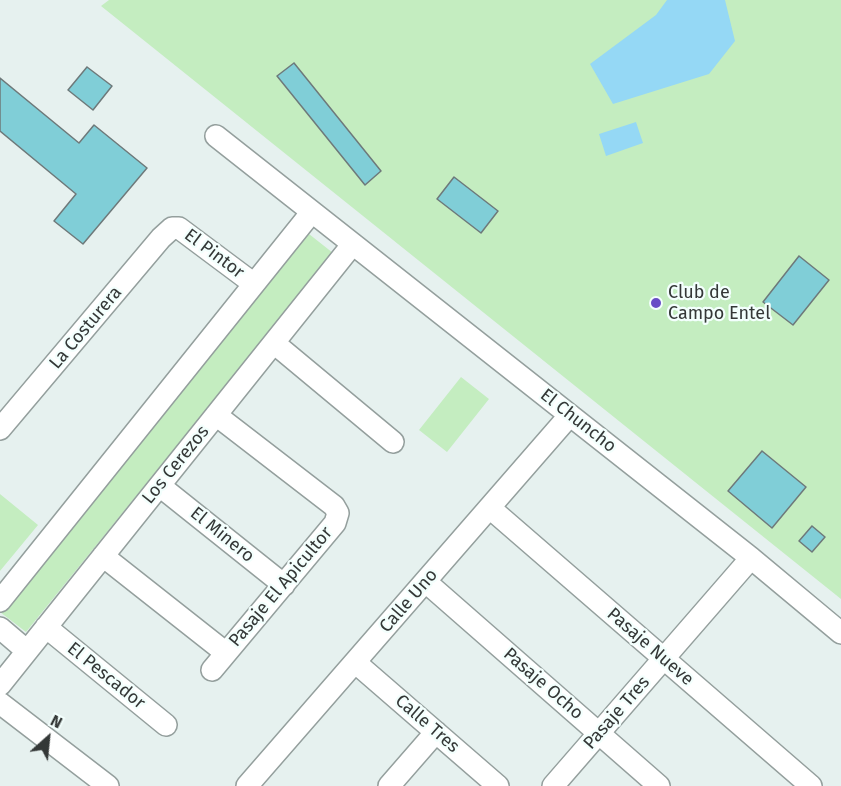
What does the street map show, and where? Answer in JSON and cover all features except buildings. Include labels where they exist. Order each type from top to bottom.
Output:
[{"type":"street","name":"El Chuncho","points":[[216,136],[751,558],[841,633]]},
{"type":"street","points":[[0,602],[311,213]]},
{"type":"street","name":"El Pintor","points":[[172,228],[179,228],[254,284]]},
{"type":"street","name":"La Costurera","points":[[0,429],[161,238],[172,228]]},
{"type":"street","name":"Los Cerezos","points":[[0,685],[352,245]]},
{"type":"street","points":[[274,343],[393,442]]},
{"type":"street","name":"Pasaje El Apicultor","points":[[212,670],[338,518],[337,509],[216,415]]},
{"type":"street","name":"Calle Uno","points":[[248,786],[570,415]]},
{"type":"street","name":"El Minero","points":[[160,486],[284,585]]},
{"type":"street","name":"Pasaje Nueve","points":[[490,508],[811,786]]},
{"type":"street","points":[[103,556],[226,653]]},
{"type":"street","name":"Pasaje Tres","points":[[553,786],[751,558]]},
{"type":"street","name":"Pasaje Ocho","points":[[426,582],[659,786]]},
{"type":"street","name":"El Pescador","points":[[46,627],[166,725]]},
{"type":"street","points":[[0,628],[27,651]]},
{"type":"street","name":"Calle Tres","points":[[356,663],[498,786]]},
{"type":"street","points":[[0,703],[108,786]]},
{"type":"street","points":[[389,786],[436,732]]},
{"type":"green space","name":"Club de Campo Entel","points":[[109,0],[841,0],[841,599],[101,6]]},
{"type":"green space","points":[[309,234],[333,253],[26,632],[0,612]]},
{"type":"green space","points":[[461,377],[489,399],[447,452],[419,430]]},
{"type":"green space","points":[[0,494],[38,525],[0,571]]},
{"type":"water","points":[[667,0],[725,0],[735,41],[709,74],[613,104],[590,64],[656,15]]},
{"type":"water","points":[[636,122],[643,143],[606,156],[599,134]]},
{"type":"place","name":"Club de Campo Entel","points":[[656,303]]}]
